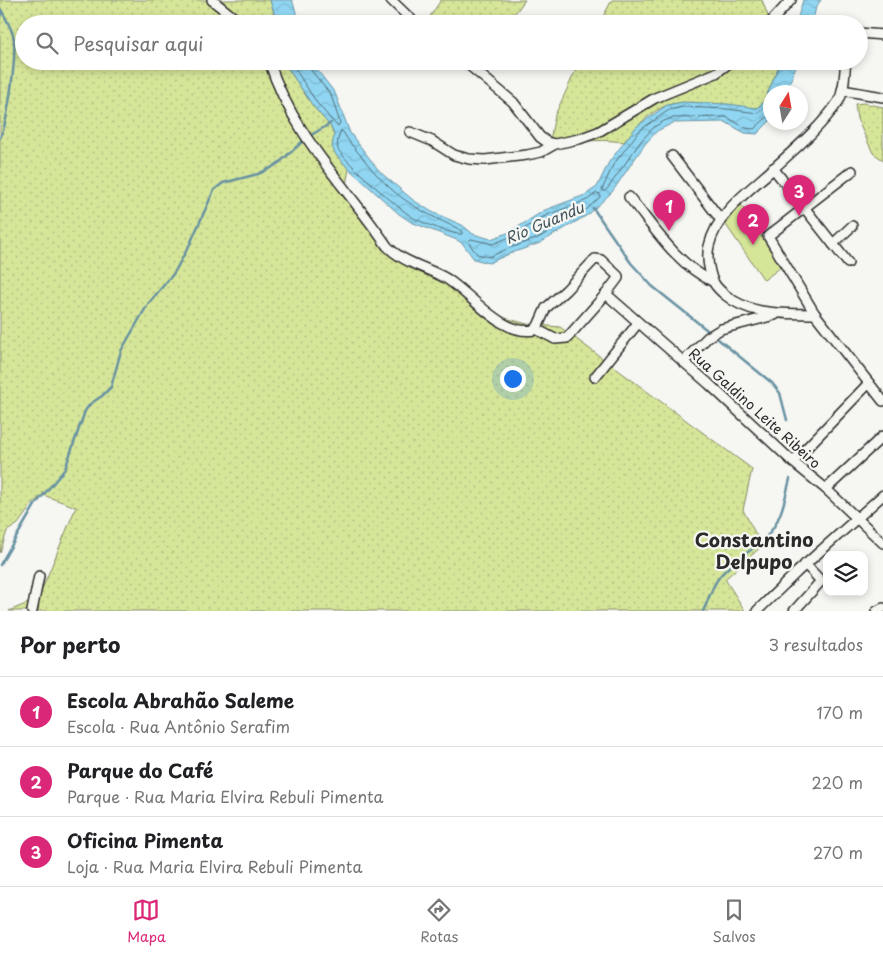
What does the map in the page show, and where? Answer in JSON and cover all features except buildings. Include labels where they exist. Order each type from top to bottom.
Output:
[{"type":"street","points":[[212,0],[231,15]]},
{"type":"street","points":[[391,0],[407,15]]},
{"type":"street","points":[[777,15],[791,0]]},
{"type":"street","points":[[868,34],[883,35]]},
{"type":"street","points":[[271,70],[298,126],[390,249],[410,262],[452,283],[489,314],[517,329],[527,331],[536,329],[555,339],[567,338],[606,294],[618,276],[601,260],[594,259],[566,290],[546,308],[536,329]]},
{"type":"street","points":[[475,70],[513,102],[543,140],[555,144]]},
{"type":"street","points":[[410,132],[432,141],[454,155],[469,159],[485,160],[527,155],[541,152],[555,144],[579,139],[598,132],[655,98],[720,70]]},
{"type":"street","points":[[712,281],[708,263],[708,248],[721,220],[741,196],[816,129],[839,101],[845,70]]},
{"type":"street","points":[[842,90],[883,97]]},
{"type":"street","points":[[672,156],[721,220]]},
{"type":"street","points":[[774,168],[848,263]]},
{"type":"street","points":[[852,171],[768,236],[815,314],[883,401]]},
{"type":"street","points":[[629,197],[680,259],[691,269],[712,281],[738,305],[764,312],[815,314]]},
{"type":"street","points":[[833,244],[852,226]]},
{"type":"street","name":"Rua Galdino Leite Ribeiro","points":[[606,294],[793,462],[826,489],[883,543]]},
{"type":"street","points":[[683,362],[708,337],[721,329],[782,313]]},
{"type":"street","points":[[595,377],[638,323]]},
{"type":"street","points":[[793,462],[869,383]]},
{"type":"street","points":[[826,489],[883,436]]},
{"type":"street","points":[[757,611],[883,495]]},
{"type":"street","points":[[794,611],[821,582],[806,564]]},
{"type":"street","points":[[32,611],[39,576]]},
{"type":"street","points":[[877,611],[883,608]]},
{"type":"green space","points":[[0,0],[270,0],[275,15],[15,15],[15,70],[289,70],[313,106],[331,127],[334,135],[336,155],[349,169],[345,190],[394,253],[438,276],[482,307],[505,318],[527,324],[560,327],[752,469],[743,510],[762,546],[725,579],[745,611],[9,611],[38,599],[76,507],[43,495],[33,503],[18,524],[7,531],[0,553]]},
{"type":"green space","points":[[441,0],[525,0],[514,15],[431,15]]},
{"type":"green space","points":[[612,0],[762,0],[768,15],[604,15]]},
{"type":"green space","points":[[576,70],[777,70],[771,85],[763,85],[763,103],[757,108],[688,102],[668,105],[649,116],[624,142],[603,140],[546,150],[555,115]]},
{"type":"green space","points":[[863,103],[883,107],[883,160],[873,153],[857,119],[855,104]]},
{"type":"green space","points":[[740,203],[781,267],[764,280],[724,222]]},
{"type":"water","points":[[270,0],[292,0],[297,15],[275,15]]},
{"type":"water","points":[[803,0],[821,0],[816,7],[814,15],[799,15]]},
{"type":"water","name":"Rio Guandu","points":[[289,70],[317,70],[335,93],[350,133],[380,172],[413,200],[432,212],[462,225],[473,234],[491,239],[510,232],[545,210],[585,195],[597,187],[609,162],[636,127],[667,105],[683,102],[728,104],[757,108],[763,103],[763,128],[757,134],[745,133],[725,122],[673,123],[657,131],[645,144],[612,192],[589,214],[540,243],[489,263],[474,259],[463,244],[457,240],[411,222],[399,214],[336,155],[332,147],[334,135],[331,127],[313,106]]},
{"type":"water","points":[[777,70],[795,70],[789,85],[771,85]]},
{"type":"waterway","points":[[0,8],[14,40],[13,75],[0,138]]},
{"type":"waterway","points":[[0,17],[2,11]]},
{"type":"waterway","points":[[313,134],[331,123]]},
{"type":"waterway","points":[[0,565],[35,505],[65,469],[85,411],[90,404],[111,387],[121,351],[148,304],[174,273],[190,244],[214,190],[223,183],[258,174],[271,168],[303,141]]},
{"type":"waterway","points":[[593,208],[631,263],[652,286],[707,330]]},
{"type":"waterway","points":[[718,339],[772,383],[780,393],[787,420]]},
{"type":"waterway","points":[[703,611],[720,576],[767,536],[776,524],[790,479]]},
{"type":"place","name":"Oficina Pimenta","points":[[799,216]]},
{"type":"place","name":"Escola Abrahão Saleme","points":[[669,231]]},
{"type":"place","name":"Parque do Café","points":[[753,245]]},
{"type":"district","name":"Constantino Delpupo","points":[[754,550]]}]
